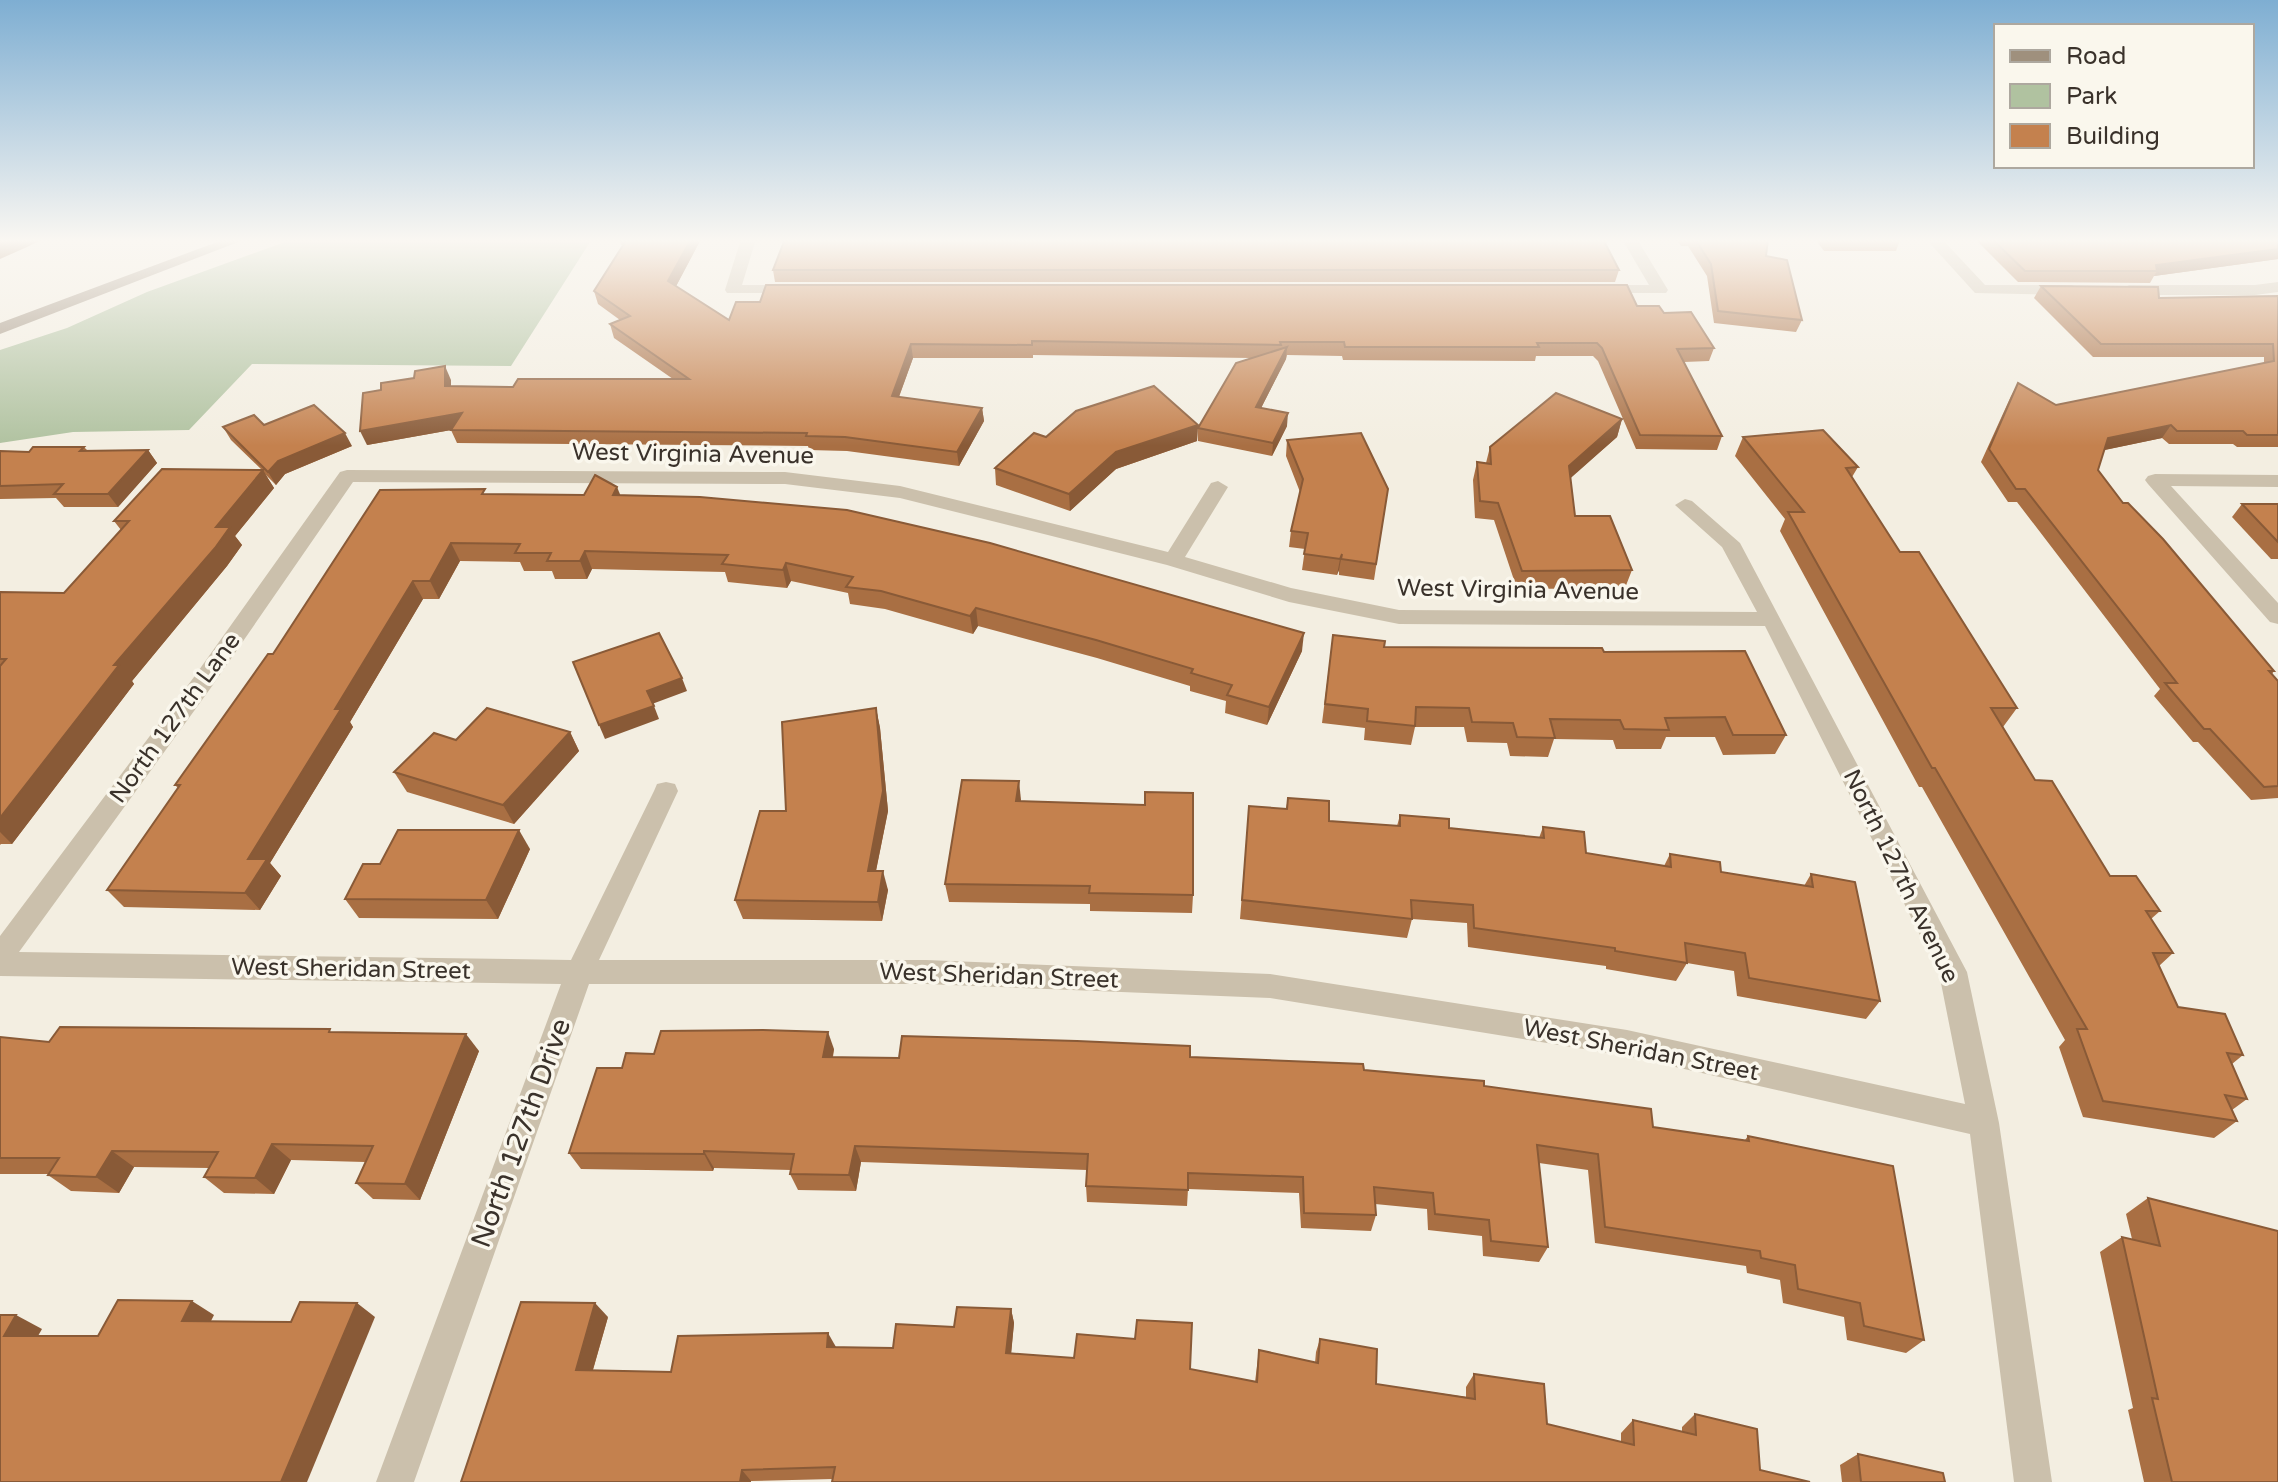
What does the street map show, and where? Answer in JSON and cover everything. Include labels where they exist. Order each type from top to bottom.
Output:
[{"type":"street","points":[[0,329],[55,308]]},
{"type":"street","name":"West Virginia Avenue","points":[[347,476],[785,478],[900,492],[1173,560],[1289,595],[1399,617],[1772,619]]},
{"type":"street","name":"North 127th Lane","points":[[0,957],[202,683],[347,476]]},
{"type":"street","points":[[2278,481],[2155,480],[2278,617]]},
{"type":"street","points":[[1173,560],[1218,487]]},
{"type":"street","name":"North 127th Avenue","points":[[1685,505],[1730,543],[1953,972],[1984,1123],[2033,1482]]},
{"type":"street","name":"North 127th Drive","points":[[395,1482],[579,972],[666,791]]},
{"type":"street","name":"West Sheridan Street","points":[[0,964],[579,972],[926,972],[1270,986],[1627,1043],[1984,1123]]},
{"type":"green space","points":[[111,308],[548,308],[511,366],[252,364],[189,430],[73,432],[0,443],[0,350],[67,328]]},
{"type":"building","points":[[619,308],[710,308],[729,320],[734,308],[1661,308],[1664,313],[1691,312],[1714,348],[1677,349],[1722,436],[1640,435],[1602,348],[1597,343],[1537,343],[1539,347],[1345,347],[1344,342],[1280,342],[1281,345],[1032,341],[1032,345],[911,344],[892,396],[982,408],[957,452],[845,437],[806,436],[807,433],[451,430],[462,413],[360,431],[363,393],[381,390],[381,383],[414,378],[415,371],[445,366],[445,386],[513,387],[518,379],[689,379],[610,324],[630,316]]},
{"type":"building","points":[[1718,308],[1799,308],[1802,320],[1718,311]]},
{"type":"building","points":[[2064,308],[2278,308],[2278,435],[2247,435],[2243,431],[2177,431],[2171,425],[2108,438],[2098,470],[2123,503],[2128,503],[2163,539],[2274,671],[2269,671],[2278,681],[2278,786],[2264,787],[2210,729],[2204,729],[2165,683],[2177,683],[2025,489],[2016,489],[1989,449],[2018,383],[2056,405],[2274,361],[2273,344],[2101,344]]},
{"type":"building","points":[[1287,347],[1256,407],[1288,413],[1273,443],[1198,428],[1236,363]]},
{"type":"building","points":[[1154,386],[1198,425],[1116,452],[1069,494],[995,468],[1034,433],[1046,437],[1076,411]]},
{"type":"building","points":[[1556,393],[1622,419],[1569,466],[1575,516],[1610,516],[1632,570],[1522,571],[1498,503],[1480,501],[1477,462],[1491,464],[1490,447]]},
{"type":"building","points":[[314,405],[345,433],[278,461],[268,472],[223,427],[254,415],[264,425]]},
{"type":"building","points":[[1823,430],[1858,467],[1846,468],[1900,552],[1919,552],[2017,708],[1991,708],[2035,780],[2052,781],[2110,876],[2136,876],[2160,911],[2146,911],[2173,953],[2153,953],[2178,1007],[2225,1014],[2243,1055],[2227,1053],[2247,1099],[2225,1095],[2237,1121],[2103,1101],[2077,1029],[2087,1029],[1935,768],[1932,768],[1788,512],[1804,512],[1743,437]]},
{"type":"building","points":[[1361,433],[1388,489],[1376,564],[1341,559],[1342,554],[1340,559],[1304,554],[1308,533],[1291,531],[1303,479],[1287,440]]},
{"type":"building","points":[[33,447],[84,447],[80,451],[148,450],[108,494],[54,494],[63,484],[0,486],[0,451],[29,452]]},
{"type":"building","points":[[162,469],[263,470],[216,527],[230,527],[215,548],[114,665],[119,665],[0,818],[0,666],[6,659],[0,659],[0,592],[64,593],[129,521],[114,521]]},
{"type":"building","points":[[595,475],[617,487],[613,495],[700,497],[847,510],[990,543],[1304,633],[1269,707],[1227,695],[1232,685],[1191,673],[1193,669],[1096,640],[976,608],[970,616],[881,591],[846,587],[853,577],[786,563],[783,570],[722,564],[728,555],[585,551],[580,561],[547,561],[551,553],[515,553],[520,544],[451,543],[430,581],[413,581],[335,709],[341,709],[248,859],[267,859],[245,893],[107,890],[180,785],[175,785],[268,654],[273,654],[380,490],[485,489],[482,494],[584,495]]},
{"type":"building","points":[[2242,504],[2278,504],[2278,542]]},
{"type":"building","points":[[659,633],[682,678],[647,691],[654,706],[599,725],[573,662]]},
{"type":"building","points":[[1333,635],[1385,641],[1384,647],[1602,648],[1604,652],[1745,651],[1786,735],[1733,735],[1725,717],[1665,718],[1669,730],[1624,729],[1620,720],[1550,719],[1555,738],[1517,737],[1513,723],[1472,722],[1469,708],[1416,707],[1415,726],[1367,721],[1368,709],[1325,704]]},
{"type":"building","points":[[487,708],[570,732],[503,805],[394,772],[434,733],[456,740]]},
{"type":"building","points":[[876,708],[883,791],[868,871],[883,871],[878,902],[735,900],[760,811],[786,811],[782,722]]},
{"type":"building","points":[[962,780],[1019,781],[1016,801],[1145,805],[1145,792],[1193,793],[1193,895],[1089,893],[1090,886],[945,884]]},
{"type":"building","points":[[1288,798],[1329,801],[1329,821],[1400,826],[1400,815],[1449,819],[1449,828],[1544,838],[1543,827],[1584,832],[1586,853],[1671,867],[1670,854],[1720,862],[1721,872],[1813,887],[1811,874],[1855,882],[1880,1001],[1749,978],[1745,953],[1685,943],[1687,963],[1615,951],[1615,948],[1474,928],[1473,905],[1411,900],[1412,919],[1242,900],[1249,806],[1287,809]]},
{"type":"building","points":[[398,830],[519,830],[486,900],[345,899],[363,864],[380,864]]},
{"type":"building","points":[[60,1027],[330,1029],[329,1032],[466,1034],[405,1184],[356,1183],[373,1146],[272,1144],[255,1178],[204,1177],[218,1152],[112,1151],[96,1177],[48,1175],[59,1158],[0,1158],[0,1037],[49,1042]]},
{"type":"building","points":[[661,1031],[828,1032],[823,1057],[899,1058],[902,1036],[1190,1046],[1190,1057],[1363,1064],[1364,1070],[1484,1081],[1484,1086],[1651,1109],[1653,1127],[1749,1141],[1748,1136],[1893,1166],[1924,1340],[1864,1326],[1860,1303],[1798,1289],[1795,1265],[1761,1258],[1760,1251],[1605,1227],[1598,1154],[1537,1145],[1548,1247],[1491,1241],[1489,1220],[1435,1214],[1433,1193],[1374,1187],[1376,1215],[1304,1213],[1303,1177],[1188,1173],[1188,1190],[1086,1186],[1088,1154],[855,1146],[849,1175],[790,1174],[794,1154],[704,1151],[704,1154],[569,1153],[597,1068],[622,1068],[626,1053],[654,1054]]},
{"type":"building","points":[[2148,1198],[2278,1231],[2278,1482],[2172,1482],[2152,1398],[2158,1399],[2122,1237],[2160,1246]]},
{"type":"building","points":[[118,1300],[192,1301],[182,1321],[291,1322],[300,1302],[357,1303],[281,1482],[0,1482],[0,1315],[16,1315],[4,1336],[98,1336]]},
{"type":"building","points":[[521,1302],[595,1303],[576,1370],[671,1372],[678,1336],[828,1333],[827,1347],[893,1348],[896,1324],[954,1327],[957,1307],[1011,1309],[1006,1353],[1074,1358],[1077,1334],[1135,1339],[1137,1320],[1192,1323],[1190,1369],[1257,1382],[1259,1350],[1318,1363],[1320,1339],[1377,1349],[1376,1384],[1475,1399],[1474,1374],[1544,1384],[1547,1424],[1634,1445],[1633,1420],[1696,1435],[1695,1414],[1757,1429],[1760,1470],[1810,1482],[832,1482],[835,1467],[742,1470],[740,1482],[461,1482]]},
{"type":"building","points":[[1858,1454],[1943,1473],[1945,1482],[1861,1482]]}]
